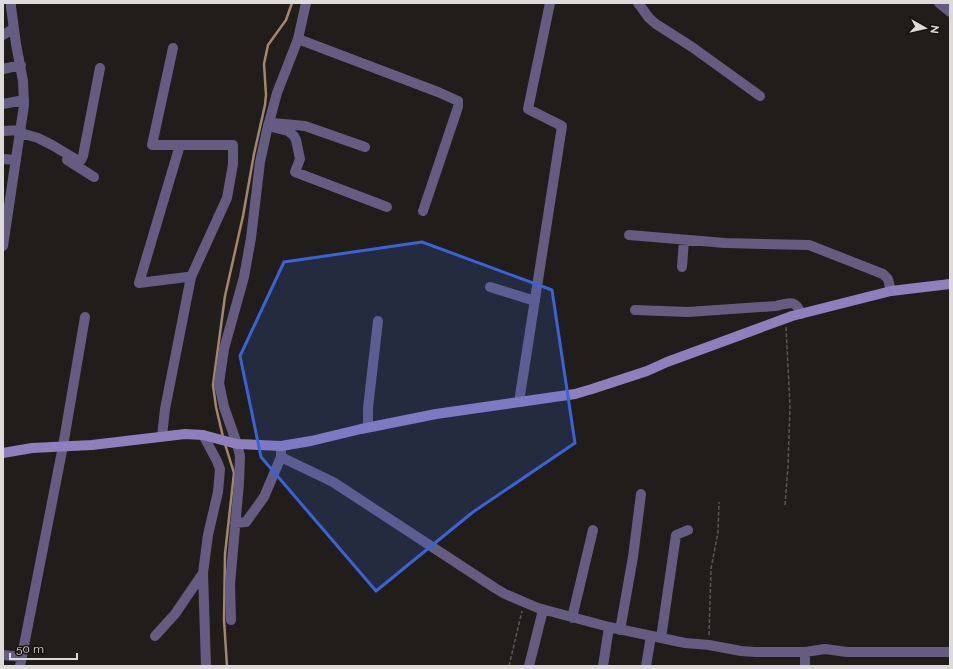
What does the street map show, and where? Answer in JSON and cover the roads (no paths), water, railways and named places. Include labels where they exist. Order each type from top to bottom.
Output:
[{"type":"main road","points":[[3,453],[32,448],[92,445],[162,436],[203,435],[237,444],[281,446],[311,441],[368,427],[436,414],[574,394],[592,390],[647,371],[667,362],[785,318],[891,291],[950,284]]},
{"type":"street","points":[[3,246],[7,198],[16,160],[24,100],[24,81],[13,29],[10,7],[11,3]]},
{"type":"street","points":[[231,620],[230,584],[240,456],[224,407],[219,383],[224,349],[244,277],[251,238],[260,162],[277,93],[298,39],[306,3]]},
{"type":"street","points":[[519,402],[562,126],[528,109],[539,62],[550,3]]},
{"type":"street","points":[[638,3],[649,18],[656,24],[692,47],[760,96]]},
{"type":"street","points":[[939,3],[950,12]]},
{"type":"street","points":[[3,35],[13,29]]},
{"type":"street","points":[[298,39],[458,101],[458,107],[423,211]]},
{"type":"street","points":[[162,436],[165,409],[191,277],[227,198],[233,164],[233,145],[152,145],[173,48]]},
{"type":"street","points":[[3,69],[21,65]]},
{"type":"street","points":[[3,131],[38,138],[77,160],[81,160],[100,68]]},
{"type":"street","points":[[3,104],[24,100]]},
{"type":"street","points":[[269,124],[305,126],[365,147]]},
{"type":"street","points":[[269,124],[288,131],[294,136],[300,160],[295,172],[387,208]]},
{"type":"street","points":[[20,134],[34,143],[68,160],[94,177]]},
{"type":"street","points":[[180,145],[139,282],[191,277]]},
{"type":"street","points":[[3,159],[16,160]]},
{"type":"street","points":[[629,235],[725,243],[809,245],[883,274],[888,279],[891,291]]},
{"type":"street","points":[[682,267],[684,240]]},
{"type":"street","points":[[490,286],[535,301]]},
{"type":"street","points":[[635,310],[688,312],[776,306],[789,303],[796,304],[801,314]]},
{"type":"street","points":[[3,655],[21,662],[63,446],[85,317]]},
{"type":"street","points":[[368,427],[368,408],[378,321]]},
{"type":"street","points":[[203,435],[217,461],[220,474],[218,492],[208,535],[203,573],[206,666]]},
{"type":"street","points":[[235,523],[246,522],[264,497],[281,457],[281,446]]},
{"type":"street","points":[[281,457],[333,482],[495,588],[543,610],[620,630],[685,644],[707,644],[740,651],[805,652],[825,649],[847,652],[950,652]]},
{"type":"street","points":[[620,630],[633,557],[641,494]]},
{"type":"street","points":[[572,618],[593,530]]},
{"type":"street","points":[[646,666],[656,637],[676,535],[688,530]]},
{"type":"street","points":[[155,636],[174,614],[203,573]]},
{"type":"street","points":[[529,666],[543,610]]},
{"type":"street","points":[[603,666],[609,627]]},
{"type":"street","points":[[805,652],[805,666]]},
{"type":"waterway","points":[[223,437],[216,407],[213,385],[225,296],[243,216],[254,154],[265,105],[266,95],[264,64],[268,45],[286,20],[292,3]]},
{"type":"waterway","points":[[225,444],[234,473],[225,554],[224,620],[227,666]]}]
